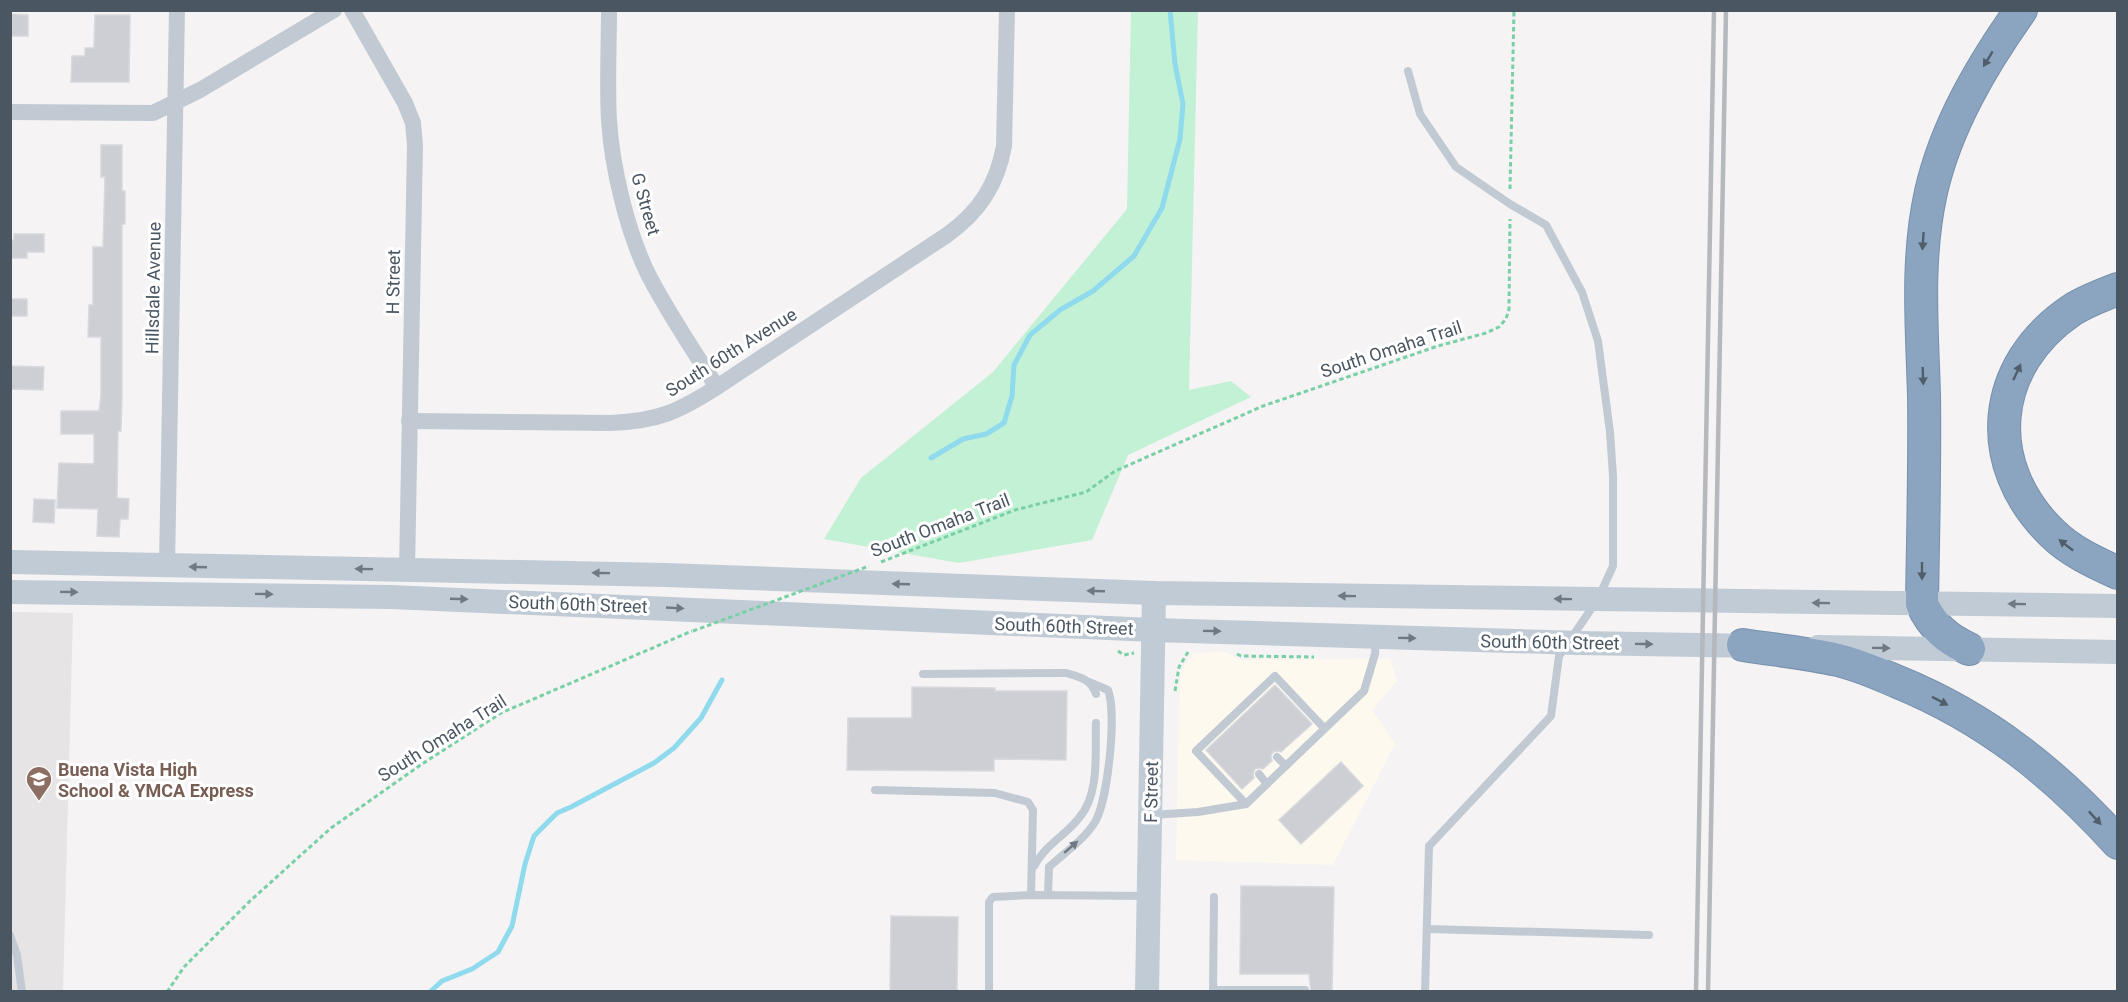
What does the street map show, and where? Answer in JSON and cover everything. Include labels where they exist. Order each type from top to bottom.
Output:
[{"type":"highway","points":[[1969,649],[1944,636],[1931,621],[1922,604],[1924,434],[1921,295],[1924,231],[1934,180],[1956,120],[1998,43],[2021,10]]},
{"type":"highway","points":[[2118,289],[2073,310],[2033,345],[2017,370],[2008,395],[2004,422],[2005,446],[2011,470],[2020,491],[2041,521],[2074,551],[2118,573]]},
{"type":"highway","points":[[1743,645],[1840,661],[1875,672],[1948,705],[2024,753],[2090,812],[2118,843]]},
{"type":"main road","name":"South 60th Street","points":[[10,562],[666,575],[1154,593],[2118,606]]},
{"type":"main road","name":"South 60th Street","points":[[10,592],[250,594],[503,601],[1376,638],[2118,652]]},
{"type":"main road","name":"F Street","points":[[1147,992],[1154,593]]},
{"type":"street","name":"Hillsdale Avenue","points":[[167,566],[177,10]]},
{"type":"street","points":[[10,112],[153,113],[200,90],[334,10]]},
{"type":"street","name":"H Street","points":[[352,10],[405,104],[413,123],[415,145],[407,570]]},
{"type":"street","name":"G Street","points":[[609,10],[609,119],[613,157],[635,241],[647,272],[667,308],[717,387]]},
{"type":"street","name":"South 60th Avenue","points":[[409,420],[638,422],[675,412],[717,387],[947,235],[970,217],[991,188],[997,174],[1004,146],[1007,10]]},
{"type":"lane","points":[[1408,70],[1420,114],[1456,167],[1510,204],[1546,225],[1582,292],[1598,340],[1610,432],[1613,476],[1613,566],[1598,599],[1559,656],[1551,716],[1429,846],[1425,992]]},
{"type":"lane","points":[[1150,815],[1198,812],[1246,804],[1364,691],[1375,654],[1376,638]]},
{"type":"lane","points":[[923,674],[1065,673],[1081,677],[1108,690],[1112,700],[1110,751],[1102,807],[1095,823],[1049,867],[1048,895]]},
{"type":"lane","points":[[1246,804],[1196,751],[1237,715],[1275,676],[1324,728]]},
{"type":"lane","points":[[1089,682],[1096,694]]},
{"type":"lane","points":[[1032,869],[1042,852],[1079,819],[1089,804],[1093,784],[1096,723]]},
{"type":"lane","points":[[1298,737],[1306,746]]},
{"type":"lane","points":[[1277,757],[1286,766]]},
{"type":"lane","points":[[1258,774],[1267,784]]},
{"type":"lane","points":[[875,790],[995,793],[1029,802],[1034,810],[1031,895]]},
{"type":"lane","points":[[989,992],[989,902],[993,897],[1149,896]]},
{"type":"lane","points":[[1214,897],[1213,991],[1305,990]]},
{"type":"lane","points":[[1427,929],[1649,935]]},
{"type":"lane","points":[[10,935],[22,992]]},
{"type":"path","name":"South Omaha Trail","points":[[880,562],[1015,510],[1086,492],[1115,471],[1263,406],[1499,327],[1506,319],[1509,309],[1514,10]]},
{"type":"path","name":"South Omaha Trail","points":[[167,992],[184,967],[258,893],[331,828],[422,764],[501,713],[693,631],[869,566]]},
{"type":"shaded area","name":"Buena Vista High School & YMCA Express","points":[[11,612],[73,613],[63,991],[11,992]]},
{"type":"shaded area","points":[[1226,652],[1240,660],[1390,659],[1397,681],[1372,710],[1395,744],[1333,865],[1176,860],[1180,672],[1194,653]]},
{"type":"green space","points":[[1131,11],[1198,11],[1189,390],[1231,381],[1251,397],[1128,455],[1092,540],[959,563],[824,539],[861,478],[993,372],[1127,209]]},
{"type":"building","points":[[10,14],[28,15],[28,36],[10,36]]},
{"type":"building","points":[[95,15],[130,15],[129,82],[71,82],[72,56],[85,56],[85,48],[94,48]]},
{"type":"building","points":[[101,145],[122,145],[122,191],[125,191],[125,224],[122,224],[122,396],[121,431],[118,431],[117,498],[129,499],[128,519],[120,519],[119,537],[97,536],[98,509],[57,508],[59,463],[94,464],[94,434],[61,434],[61,411],[99,411],[101,337],[88,337],[89,305],[93,305],[93,247],[103,247],[105,177],[101,177]]},
{"type":"building","points":[[14,234],[44,234],[44,252],[27,252],[27,258],[10,258],[10,240],[14,240]]},
{"type":"building","points":[[10,299],[27,299],[27,316],[10,316]]},
{"type":"building","points":[[10,366],[44,367],[43,390],[10,389]]},
{"type":"building","points":[[34,499],[55,500],[54,523],[33,522]]},
{"type":"building","points":[[1275,685],[1312,724],[1281,752],[1273,752],[1272,761],[1263,769],[1255,769],[1254,778],[1242,789],[1206,750]]},
{"type":"building","points":[[912,687],[995,688],[995,691],[1067,691],[1066,760],[994,759],[994,771],[847,770],[848,718],[912,718]]},
{"type":"building","points":[[1341,762],[1363,786],[1301,844],[1279,820]]},
{"type":"building","points":[[1241,886],[1334,887],[1332,992],[1311,992],[1309,974],[1240,974]]},
{"type":"building","points":[[891,916],[958,917],[957,992],[890,992]]},
{"type":"waterway","points":[[931,458],[963,439],[986,434],[1004,423],[1012,396],[1014,365],[1030,335],[1060,310],[1093,291],[1134,256],[1162,208],[1180,139],[1183,104],[1175,64],[1170,10]]},
{"type":"waterway","points":[[430,992],[442,981],[472,969],[498,952],[512,926],[525,864],[534,836],[557,813],[654,763],[674,748],[701,718],[722,680]]},
{"type":"railway","points":[[1696,992],[1714,10]]},
{"type":"railway","points":[[1708,992],[1726,10]]},
{"type":"place","name":"Buena Vista High School & YMCA Express","points":[[39,802]]}]
